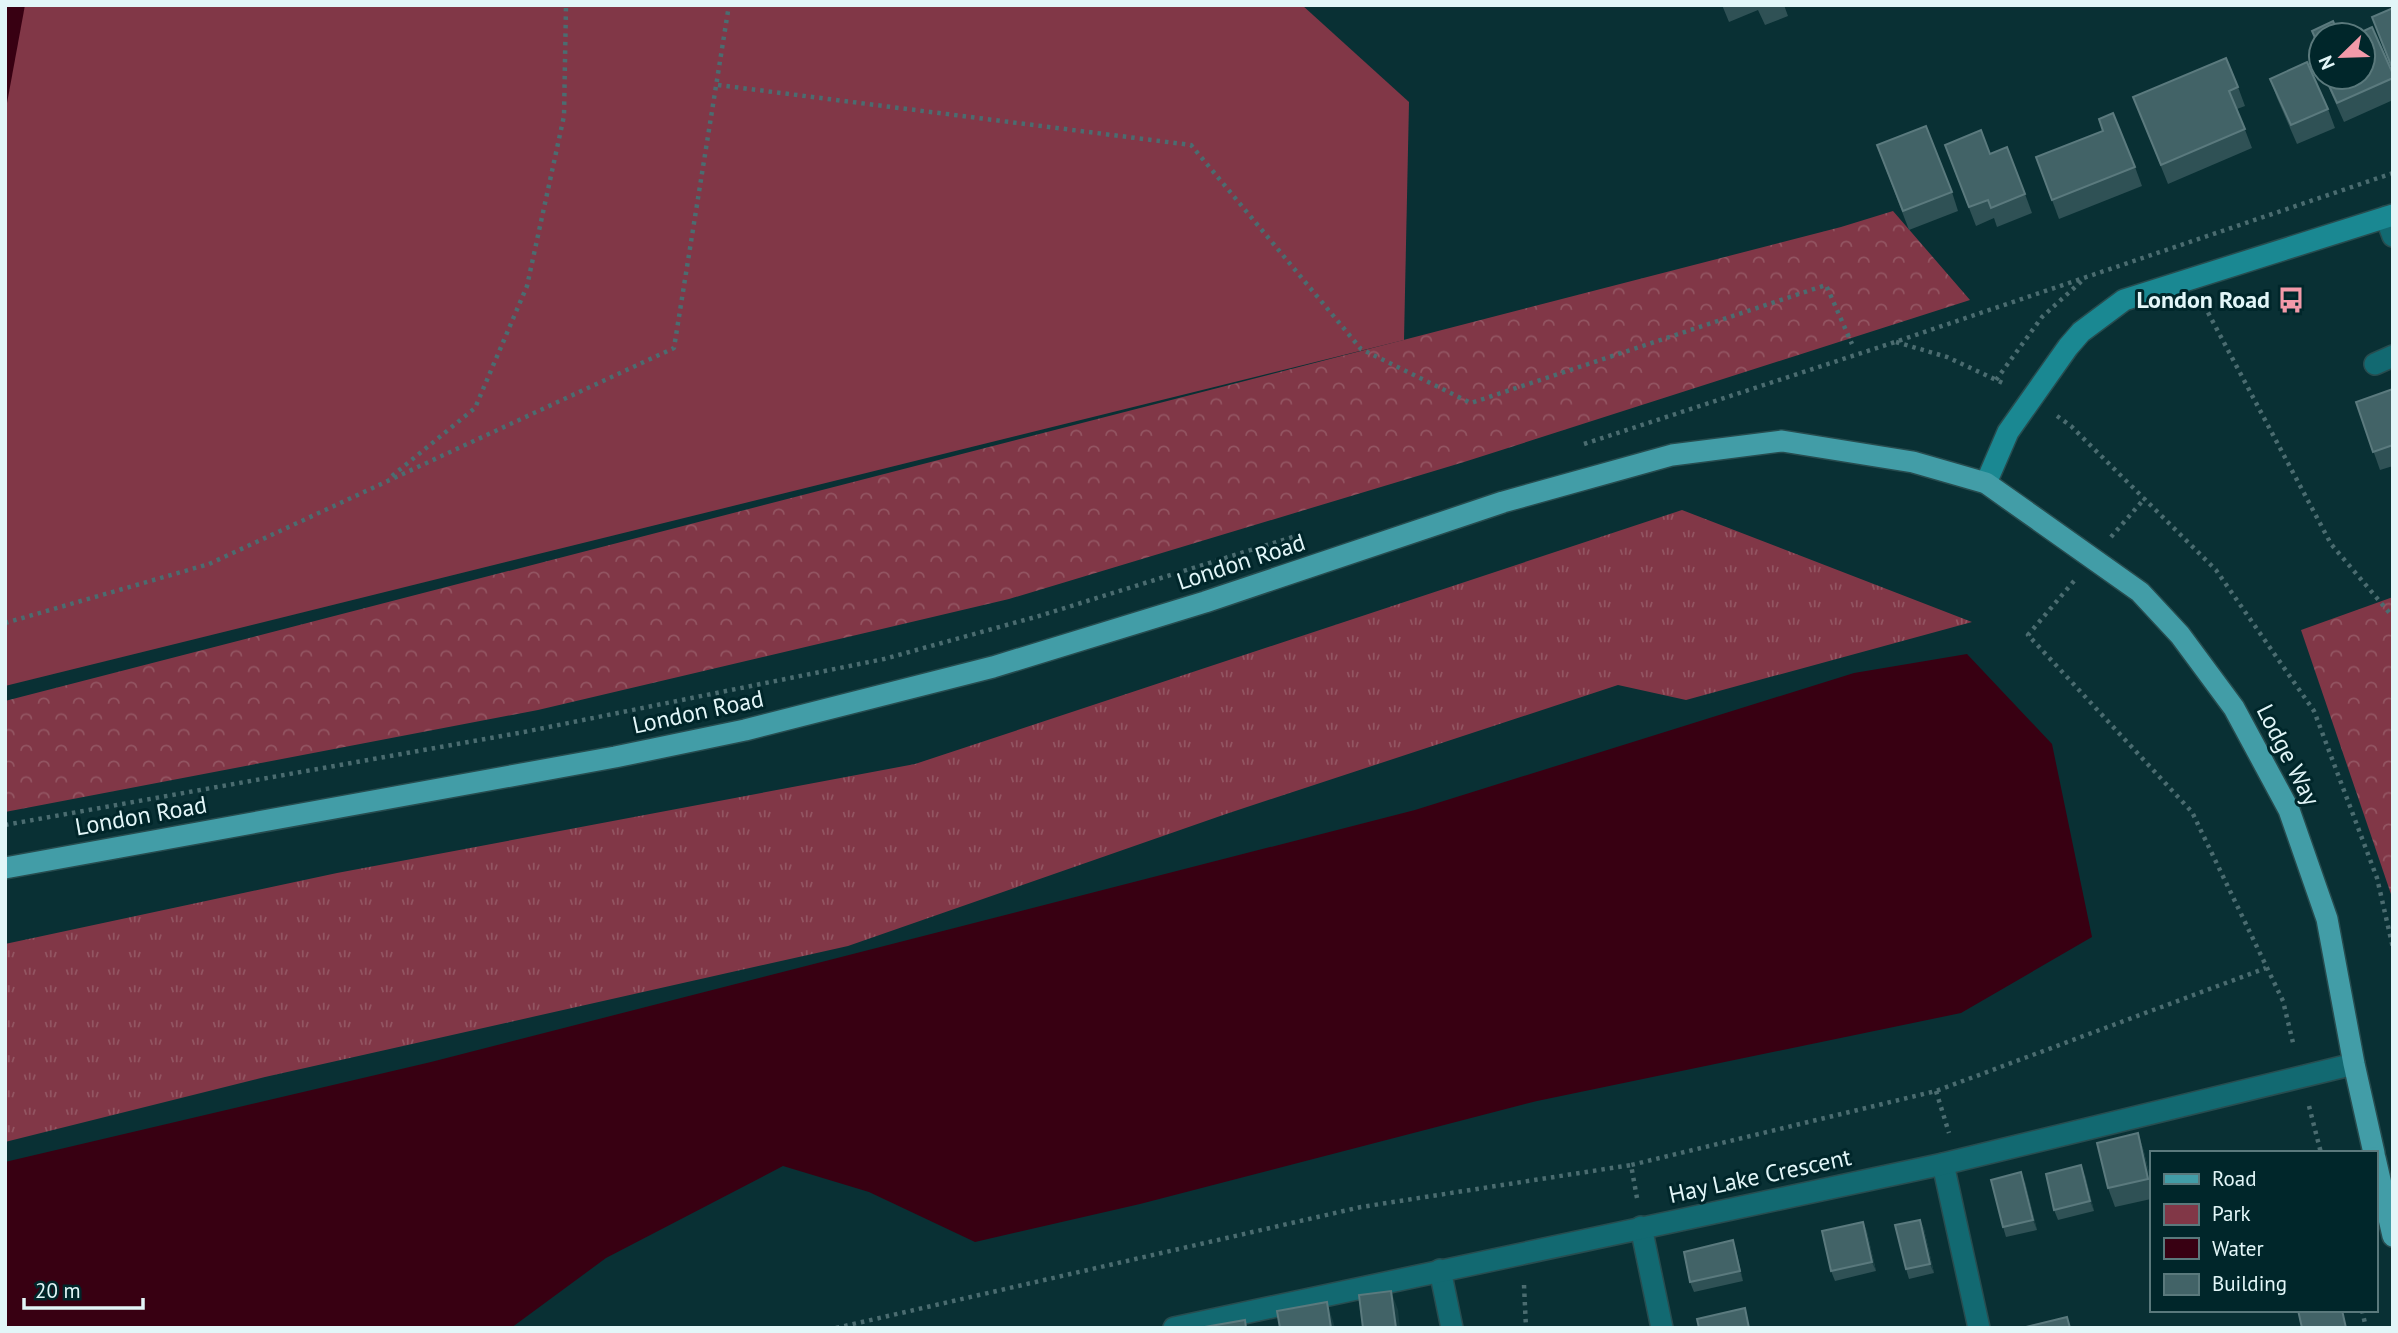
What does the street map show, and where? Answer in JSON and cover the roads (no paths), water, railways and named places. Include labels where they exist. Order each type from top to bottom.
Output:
[{"type":"main road","points":[[1986,483],[2008,432],[2081,332],[2124,300],[2390,223]]},
{"type":"main road","name":"London Road","points":[[5,868],[615,757],[745,730],[993,667],[1205,602],[1503,502],[1672,455],[1782,441],[1913,462],[1986,483]]},
{"type":"main road","name":"Lodge Way","points":[[1986,483],[2140,592],[2180,635],[2234,708],[2290,810],[2327,919],[2374,1151]]},
{"type":"main road","points":[[2377,1167],[2393,1236]]},
{"type":"street","name":"Hay Lake Crescent","points":[[1174,1328],[1950,1163],[2354,1063]]},
{"type":"street","points":[[1950,1163],[1979,1328]]},
{"type":"street","points":[[1641,1227],[1662,1328]]},
{"type":"street","points":[[1440,1270],[1452,1328]]},
{"type":"water","points":[[5,5],[25,5],[5,114]]},
{"type":"water","points":[[1967,654],[2052,744],[2092,937],[1961,1013],[1537,1101],[1140,1204],[975,1242],[869,1192],[783,1166],[606,1258],[511,1328],[5,1328],[5,1162],[431,1062],[1415,810],[1854,673]]},
{"type":"place","name":"London Road","points":[[2291,300]]}]
